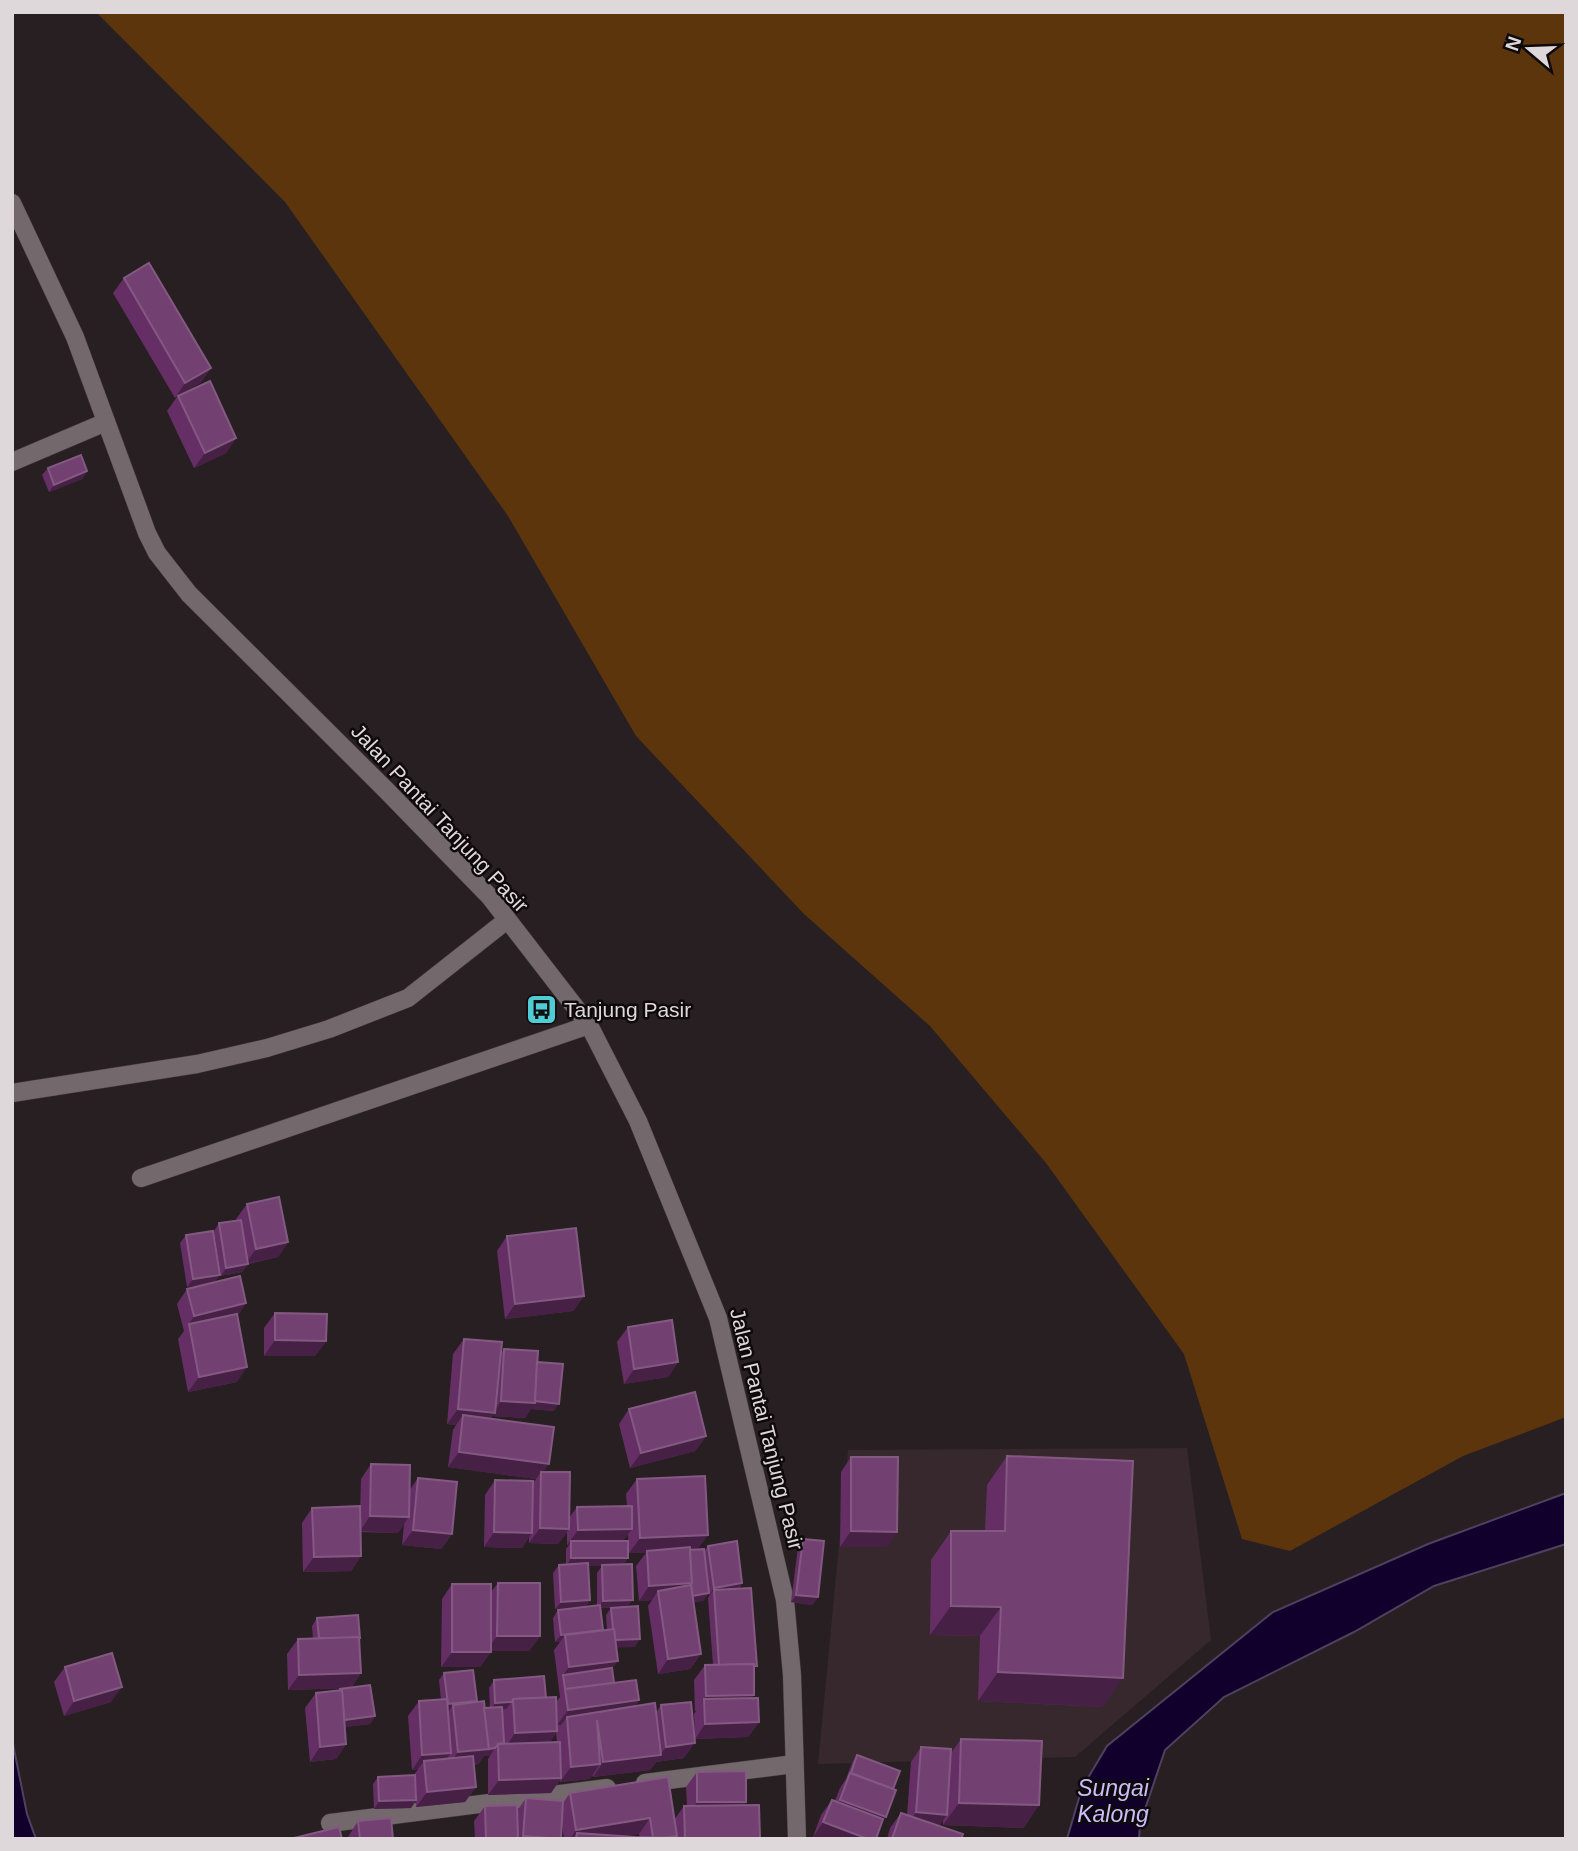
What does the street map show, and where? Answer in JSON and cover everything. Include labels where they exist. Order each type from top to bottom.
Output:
[{"type":"street","name":"Jalan Pantai Tanjung Pasir","points":[[12,202],[75,337],[147,533],[157,553],[189,594],[490,897],[589,1024],[638,1121],[718,1318],[785,1600],[792,1675],[797,1839]]},
{"type":"street","points":[[12,462],[106,422]]},
{"type":"street","points":[[12,1093],[197,1064],[267,1048],[329,1029],[408,998],[507,920]]},
{"type":"street","points":[[141,1178],[589,1024]]},
{"type":"street","points":[[330,1823],[794,1764]]},
{"type":"shaded area","points":[[96,12],[1566,12],[1566,1417],[1463,1456],[1290,1551],[1242,1539],[1184,1354],[1046,1163],[930,1026],[804,914],[636,736],[508,516],[285,202]]},
{"type":"shaded area","points":[[1187,1448],[1211,1640],[1075,1757],[818,1764],[848,1450]]},
{"type":"water","name":"Sungai Kalong","points":[[1566,1493],[1566,1544],[1434,1586],[1354,1632],[1224,1697],[1165,1750],[1140,1824],[1139,1839],[1067,1839],[1082,1788],[1107,1746],[1273,1612],[1428,1544]]},
{"type":"water","points":[[12,1739],[27,1814],[36,1839],[12,1839]]},
{"type":"building","points":[[149,263],[211,368],[185,383],[124,278]]},
{"type":"building","points":[[210,381],[236,438],[205,453],[178,396]]},
{"type":"building","points":[[81,455],[87,471],[54,485],[48,468]]},
{"type":"building","points":[[279,1197],[288,1242],[256,1249],[247,1204]]},
{"type":"building","points":[[241,1220],[248,1264],[226,1268],[219,1223]]},
{"type":"building","points":[[576,1228],[584,1296],[515,1304],[507,1236]]},
{"type":"building","points":[[213,1231],[220,1275],[193,1279],[186,1235]]},
{"type":"building","points":[[240,1276],[246,1303],[194,1316],[187,1289]]},
{"type":"building","points":[[275,1313],[327,1314],[326,1341],[275,1340]]},
{"type":"building","points":[[237,1314],[247,1367],[199,1377],[189,1324]]},
{"type":"building","points":[[672,1320],[678,1362],[634,1369],[628,1327]]},
{"type":"building","points":[[464,1339],[502,1342],[495,1413],[458,1409]]},
{"type":"building","points":[[504,1349],[538,1351],[535,1403],[501,1401]]},
{"type":"building","points":[[537,1362],[563,1364],[559,1404],[535,1401]]},
{"type":"building","points":[[695,1392],[706,1436],[641,1453],[629,1409]]},
{"type":"building","points":[[463,1415],[554,1427],[549,1464],[459,1452]]},
{"type":"building","points":[[1007,1456],[1133,1461],[1123,1678],[998,1672],[1001,1607],[951,1606],[951,1531],[1005,1531]]},
{"type":"building","points":[[851,1457],[898,1457],[897,1532],[851,1531]]},
{"type":"building","points":[[371,1464],[410,1465],[409,1517],[370,1516]]},
{"type":"building","points":[[541,1472],[570,1472],[569,1529],[540,1528]]},
{"type":"building","points":[[705,1476],[708,1535],[640,1538],[637,1479]]},
{"type":"building","points":[[418,1478],[457,1482],[452,1534],[413,1530]]},
{"type":"building","points":[[495,1480],[533,1481],[532,1533],[494,1532]]},
{"type":"building","points":[[360,1506],[361,1556],[314,1557],[312,1508]]},
{"type":"building","points":[[632,1506],[632,1529],[578,1530],[577,1507]]},
{"type":"building","points":[[803,1539],[824,1541],[818,1597],[796,1595]]},
{"type":"building","points":[[571,1541],[628,1541],[628,1558],[571,1558]]},
{"type":"building","points":[[737,1541],[742,1583],[714,1588],[708,1546]]},
{"type":"building","points":[[690,1547],[692,1583],[649,1586],[647,1551]]},
{"type":"building","points":[[704,1549],[709,1593],[692,1596],[690,1550]]},
{"type":"building","points":[[588,1563],[590,1600],[561,1602],[559,1565]]},
{"type":"building","points":[[632,1564],[633,1600],[603,1601],[602,1565]]},
{"type":"building","points":[[498,1583],[540,1583],[540,1636],[497,1636]]},
{"type":"building","points":[[452,1584],[491,1584],[491,1652],[452,1652]]},
{"type":"building","points":[[691,1585],[701,1654],[668,1659],[658,1591]]},
{"type":"building","points":[[751,1588],[757,1666],[719,1665],[714,1590]]},
{"type":"building","points":[[600,1605],[603,1630],[561,1635],[558,1610]]},
{"type":"building","points":[[638,1606],[640,1639],[615,1640],[611,1608]]},
{"type":"building","points":[[358,1615],[360,1638],[319,1638],[317,1618]]},
{"type":"building","points":[[614,1629],[618,1661],[569,1667],[565,1635]]},
{"type":"building","points":[[359,1637],[361,1673],[299,1675],[298,1639]]},
{"type":"building","points":[[112,1653],[122,1687],[74,1701],[65,1667]]},
{"type":"building","points":[[754,1664],[754,1695],[706,1696],[705,1665]]},
{"type":"building","points":[[612,1668],[614,1683],[565,1689],[563,1675]]},
{"type":"building","points":[[473,1670],[477,1701],[448,1704],[444,1673]]},
{"type":"building","points":[[544,1676],[546,1698],[513,1699],[512,1702],[495,1703],[494,1680]]},
{"type":"building","points":[[636,1680],[639,1700],[568,1710],[565,1689]]},
{"type":"building","points":[[370,1685],[375,1716],[344,1720],[340,1689]]},
{"type":"building","points":[[342,1690],[346,1744],[320,1747],[316,1693]]},
{"type":"building","points":[[556,1697],[557,1731],[515,1733],[513,1699]]},
{"type":"building","points":[[758,1698],[759,1722],[705,1724],[704,1699]]},
{"type":"building","points":[[447,1699],[451,1753],[422,1755],[419,1701]]},
{"type":"building","points":[[484,1701],[489,1749],[458,1752],[453,1705]]},
{"type":"building","points":[[691,1702],[695,1743],[666,1747],[661,1705]]},
{"type":"building","points":[[655,1703],[661,1755],[603,1762],[597,1720],[600,1764],[571,1767],[567,1717]]},
{"type":"building","points":[[502,1707],[504,1743],[489,1749],[484,1708]]},
{"type":"building","points":[[961,1739],[1042,1741],[1039,1805],[959,1803]]},
{"type":"building","points":[[560,1742],[561,1778],[499,1780],[498,1744]]},
{"type":"building","points":[[921,1747],[951,1749],[947,1815],[916,1812]]},
{"type":"building","points":[[857,1755],[900,1771],[893,1789],[851,1773]]},
{"type":"building","points":[[473,1756],[476,1787],[427,1792],[424,1761]]},
{"type":"building","points":[[746,1771],[746,1802],[697,1802],[697,1772]]},
{"type":"building","points":[[850,1773],[896,1790],[886,1817],[840,1800]]},
{"type":"building","points":[[415,1775],[416,1800],[379,1801],[378,1777]]},
{"type":"building","points":[[668,1777],[677,1836],[653,1838],[650,1818],[576,1830],[570,1793]]},
{"type":"building","points":[[526,1798],[563,1801],[561,1839],[523,1836]]},
{"type":"building","points":[[832,1800],[883,1819],[876,1839],[868,1839],[823,1822]]},
{"type":"building","points":[[517,1805],[518,1839],[486,1839],[485,1806]]},
{"type":"building","points":[[759,1805],[760,1839],[685,1838],[684,1806]]},
{"type":"building","points":[[901,1813],[963,1834],[961,1839],[892,1839]]},
{"type":"building","points":[[391,1818],[393,1839],[360,1839],[358,1821]]},
{"type":"building","points":[[339,1827],[342,1839],[290,1839]]},
{"type":"building","points":[[577,1833],[635,1837],[576,1839]]},
{"type":"building","points":[[630,1837],[766,1839],[630,1839]]},
{"type":"place","name":"Tanjung Pasir","points":[[541,1009]]}]
